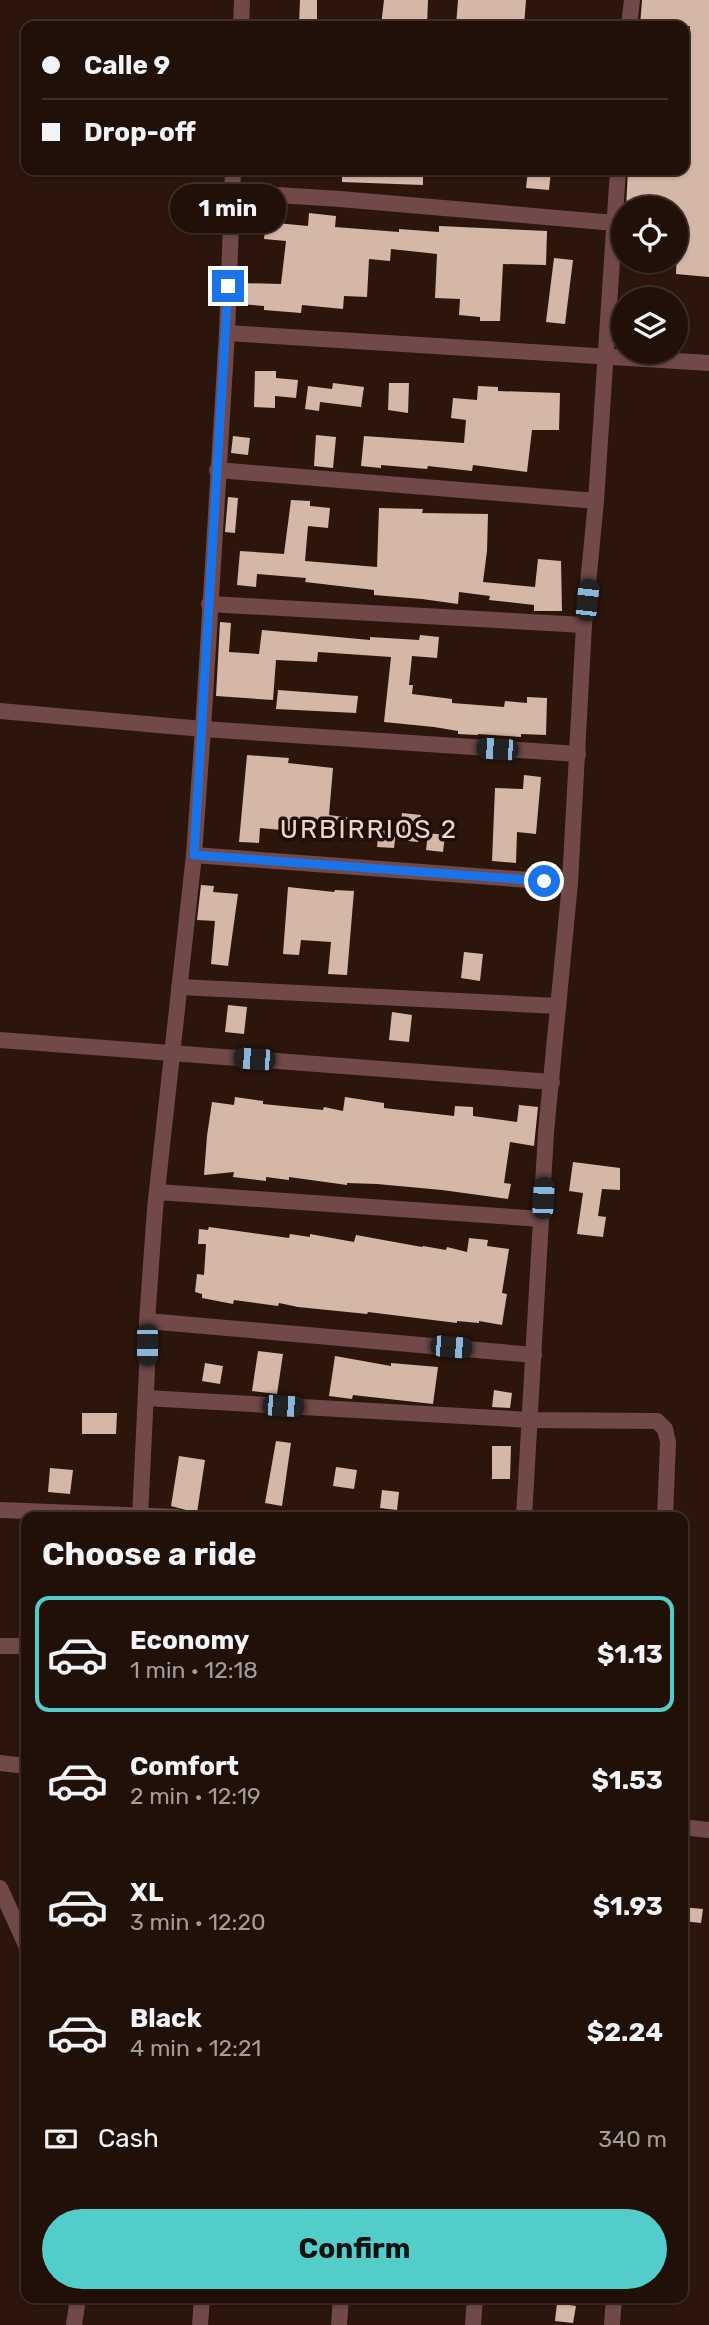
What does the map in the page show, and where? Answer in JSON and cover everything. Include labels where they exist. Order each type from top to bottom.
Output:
[{"type":"street","points":[[241,21],[242,0]]},
{"type":"street","points":[[630,21],[632,0]]},
{"type":"street","points":[[140,1512],[147,1321],[155,1209],[194,855],[227,333],[233,175]]},
{"type":"street","points":[[617,196],[618,175]]},
{"type":"street","points":[[231,192],[611,223]]},
{"type":"street","points":[[524,1512],[541,1219],[570,883],[584,625],[596,501],[612,273]]},
{"type":"street","points":[[227,333],[709,363]]},
{"type":"street","points":[[218,470],[596,501]]},
{"type":"street","points":[[209,604],[584,625]]},
{"type":"street","points":[[0,711],[202,729],[578,754]]},
{"type":"street","points":[[194,855],[570,883]]},
{"type":"street","points":[[179,987],[558,1006]]},
{"type":"street","points":[[0,1040],[552,1082]]},
{"type":"street","points":[[158,1192],[541,1219]]},
{"type":"street","points":[[147,1321],[534,1355]]},
{"type":"street","points":[[146,1398],[530,1420],[657,1421],[665,1430],[668,1442],[665,1512]]},
{"type":"street","points":[[0,1510],[47,1512]]},
{"type":"street","points":[[0,1646],[21,1646]]},
{"type":"street","points":[[0,1763],[21,1765]]},
{"type":"street","points":[[688,1828],[709,1830]]},
{"type":"street","points":[[0,1888],[21,1934]]},
{"type":"street","points":[[74,2325],[77,2303]]},
{"type":"street","points":[[200,2325],[202,2303]]},
{"type":"street","points":[[339,2325],[341,2303]]},
{"type":"street","points":[[473,2325],[475,2303]]},
{"type":"street","points":[[612,2325],[614,2303]]},
{"type":"building","points":[[300,0],[317,0],[317,21],[299,21]]},
{"type":"building","points":[[384,0],[428,0],[427,21],[382,21]]},
{"type":"building","points":[[458,0],[526,0],[524,21],[456,21]]},
{"type":"building","points":[[642,0],[709,0],[709,277],[676,274],[688,273],[688,196],[627,196],[628,175],[689,175],[689,21],[640,21]]},
{"type":"building","points":[[342,175],[423,175],[423,185],[342,182]]},
{"type":"building","points":[[527,175],[550,175],[549,190],[526,188]]},
{"type":"building","points":[[309,213],[336,216],[335,227],[399,232],[399,229],[439,232],[439,226],[547,231],[546,265],[503,264],[500,321],[480,321],[480,317],[459,315],[460,299],[435,298],[437,254],[391,249],[390,261],[369,259],[367,297],[344,296],[343,309],[302,305],[301,313],[264,310],[264,306],[239,304],[239,283],[281,284],[286,241],[264,239],[266,222],[308,226]]},
{"type":"building","points":[[554,258],[573,260],[565,324],[546,322]]},
{"type":"building","points":[[255,371],[276,371],[276,378],[298,380],[296,398],[275,396],[275,408],[254,407]]},
{"type":"building","points":[[333,383],[364,387],[361,407],[320,402],[319,411],[305,409],[308,386],[332,389]]},
{"type":"building","points":[[389,383],[409,383],[408,413],[388,410]]},
{"type":"building","points":[[478,386],[498,387],[498,391],[560,393],[559,430],[532,430],[527,472],[473,465],[472,471],[428,466],[427,469],[361,466],[364,436],[464,443],[466,420],[451,418],[453,398],[477,400]]},
{"type":"building","points":[[316,435],[336,437],[333,468],[314,466]]},
{"type":"building","points":[[233,436],[250,438],[248,455],[231,453]]},
{"type":"building","points":[[228,497],[238,498],[235,533],[225,532]]},
{"type":"building","points":[[291,500],[310,501],[310,506],[330,508],[328,528],[308,526],[305,561],[377,567],[379,508],[423,509],[422,513],[488,514],[483,582],[535,587],[538,559],[561,561],[562,611],[534,611],[534,605],[489,600],[490,596],[459,592],[458,604],[374,595],[374,590],[305,582],[306,578],[257,574],[256,587],[237,585],[240,551],[284,554]]},
{"type":"building","points":[[220,622],[231,623],[229,652],[259,654],[262,630],[370,640],[370,637],[419,640],[420,635],[439,637],[437,658],[412,656],[409,685],[413,685],[412,694],[452,699],[452,703],[504,707],[505,701],[527,703],[527,697],[547,698],[546,735],[521,734],[521,737],[458,734],[458,731],[434,727],[384,722],[391,657],[318,652],[317,662],[276,660],[273,700],[216,696]]},
{"type":"building","points":[[278,690],[358,696],[356,713],[276,709]]},
{"type":"building","points":[[247,755],[289,758],[288,763],[333,768],[329,815],[351,818],[350,835],[303,828],[303,832],[260,828],[259,843],[239,842]]},
{"type":"building","points":[[524,775],[541,777],[536,834],[517,832],[516,863],[492,861],[495,788],[523,789]]},
{"type":"building","points":[[402,813],[421,815],[418,842],[399,840]]},
{"type":"building","points":[[379,830],[396,832],[394,848],[377,847]]},
{"type":"building","points":[[428,833],[445,835],[443,852],[426,850]]},
{"type":"building","points":[[201,885],[214,886],[213,892],[238,894],[228,966],[211,964],[215,921],[197,920]]},
{"type":"building","points":[[288,887],[334,892],[354,891],[347,975],[328,974],[331,942],[301,940],[299,955],[283,954]]},
{"type":"building","points":[[464,952],[483,954],[480,981],[461,978]]},
{"type":"building","points":[[228,1005],[247,1007],[244,1034],[225,1032]]},
{"type":"building","points":[[392,1012],[412,1015],[409,1042],[389,1040]]},
{"type":"building","points":[[235,1097],[263,1101],[263,1104],[323,1110],[324,1107],[343,1111],[345,1097],[384,1103],[384,1108],[454,1116],[455,1106],[473,1107],[473,1116],[517,1122],[519,1105],[538,1107],[534,1146],[510,1142],[504,1183],[511,1184],[508,1199],[442,1190],[377,1184],[347,1185],[289,1177],[289,1180],[266,1177],[266,1181],[233,1177],[234,1172],[204,1175],[212,1102],[234,1105]]},
{"type":"building","points":[[573,1162],[620,1168],[620,1190],[602,1189],[598,1216],[606,1217],[603,1237],[577,1234],[583,1193],[569,1191]]},
{"type":"building","points":[[209,1227],[289,1238],[290,1234],[310,1237],[310,1234],[354,1242],[356,1235],[467,1252],[469,1238],[488,1240],[487,1246],[509,1249],[502,1293],[507,1294],[502,1325],[479,1321],[457,1323],[279,1303],[278,1306],[234,1300],[233,1304],[202,1298],[202,1294],[195,1292],[197,1274],[204,1275],[206,1244],[198,1244],[199,1229],[208,1230]]},
{"type":"building","points":[[258,1351],[283,1354],[277,1394],[252,1391]]},
{"type":"building","points":[[335,1356],[391,1366],[391,1363],[438,1367],[433,1404],[353,1395],[352,1399],[329,1396]]},
{"type":"building","points":[[205,1363],[223,1366],[220,1384],[202,1381]]},
{"type":"building","points":[[494,1390],[512,1393],[510,1408],[492,1407]]},
{"type":"building","points":[[82,1413],[117,1413],[116,1434],[82,1434]]},
{"type":"building","points":[[276,1441],[291,1443],[282,1506],[265,1503]]},
{"type":"building","points":[[492,1446],[511,1446],[510,1479],[492,1479]]},
{"type":"building","points":[[179,1456],[205,1460],[197,1512],[171,1506]]},
{"type":"building","points":[[336,1467],[357,1470],[354,1489],[333,1486]]},
{"type":"building","points":[[50,1468],[73,1470],[70,1494],[48,1492]]},
{"type":"building","points":[[382,1490],[399,1492],[397,1510],[380,1508]]},
{"type":"building","points":[[688,1908],[703,1909],[701,1923],[688,1922]]},
{"type":"building","points":[[557,2303],[576,2306],[573,2323],[555,2321]]},
{"type":"district","name":"URBIRRIOS 2","points":[[369,829]]},
{"type":"route","points":[[228,286],[194,855],[544,881]]}]
